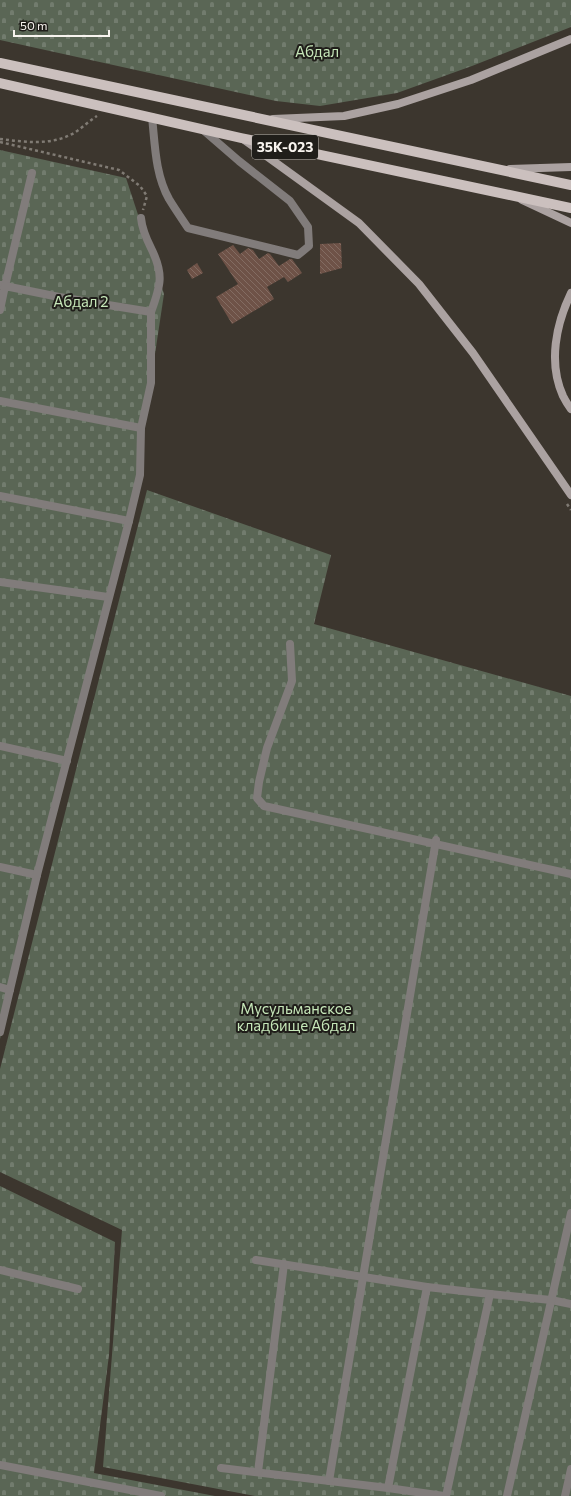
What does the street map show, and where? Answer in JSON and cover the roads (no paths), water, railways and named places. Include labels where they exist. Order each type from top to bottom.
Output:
[{"type":"main road","points":[[263,119],[344,116],[398,104],[471,80],[571,39]]},
{"type":"main road","name":"35К-023","points":[[0,62],[571,185]]},
{"type":"main road","name":"35К-023","points":[[0,83],[152,116],[241,138],[571,208]]},
{"type":"main road","points":[[241,138],[359,223],[419,284],[473,353],[571,494]]},
{"type":"main road","points":[[498,170],[571,167]]},
{"type":"main road","points":[[512,196],[571,223]]},
{"type":"main road","points":[[571,293],[558,326],[555,350],[556,371],[563,396],[571,409]]},
{"type":"lane","points":[[152,116],[157,163],[161,180],[168,199],[188,228],[298,255],[309,246],[308,227],[290,201],[239,162],[201,128]]},
{"type":"lane","points":[[0,310],[2,286],[32,172]]},
{"type":"lane","points":[[0,1032],[37,875],[140,475],[142,428],[151,383],[152,312],[161,279],[157,259],[141,227],[141,218]]},
{"type":"lane","points":[[2,286],[152,312]]},
{"type":"lane","points":[[0,401],[142,428]]},
{"type":"lane","points":[[0,496],[129,521]]},
{"type":"lane","points":[[0,582],[108,597]]},
{"type":"lane","points":[[290,644],[292,681],[267,748],[259,782],[257,798],[264,806],[436,842],[571,874]]},
{"type":"lane","points":[[0,746],[67,761]]},
{"type":"lane","points":[[329,1481],[436,842]]},
{"type":"lane","points":[[0,867],[37,875]]},
{"type":"lane","points":[[0,987],[10,990]]},
{"type":"lane","points":[[507,1496],[571,1213]]},
{"type":"lane","points":[[256,1260],[427,1287],[551,1300],[571,1304]]},
{"type":"lane","points":[[258,1472],[284,1264]]},
{"type":"lane","points":[[0,1270],[78,1289]]},
{"type":"lane","points":[[388,1488],[427,1287]]},
{"type":"lane","points":[[221,1468],[445,1496],[490,1294]]},
{"type":"lane","points":[[0,1465],[161,1496]]},
{"type":"lane","points":[[564,1496],[571,1469]]},
{"type":"park label","name":"Абдал","points":[[317,52]]},
{"type":"park label","name":"Абдал 2","points":[[81,302]]},
{"type":"park label","name":"Мусульманское кладбище Абдал","points":[[296,1018]]}]
